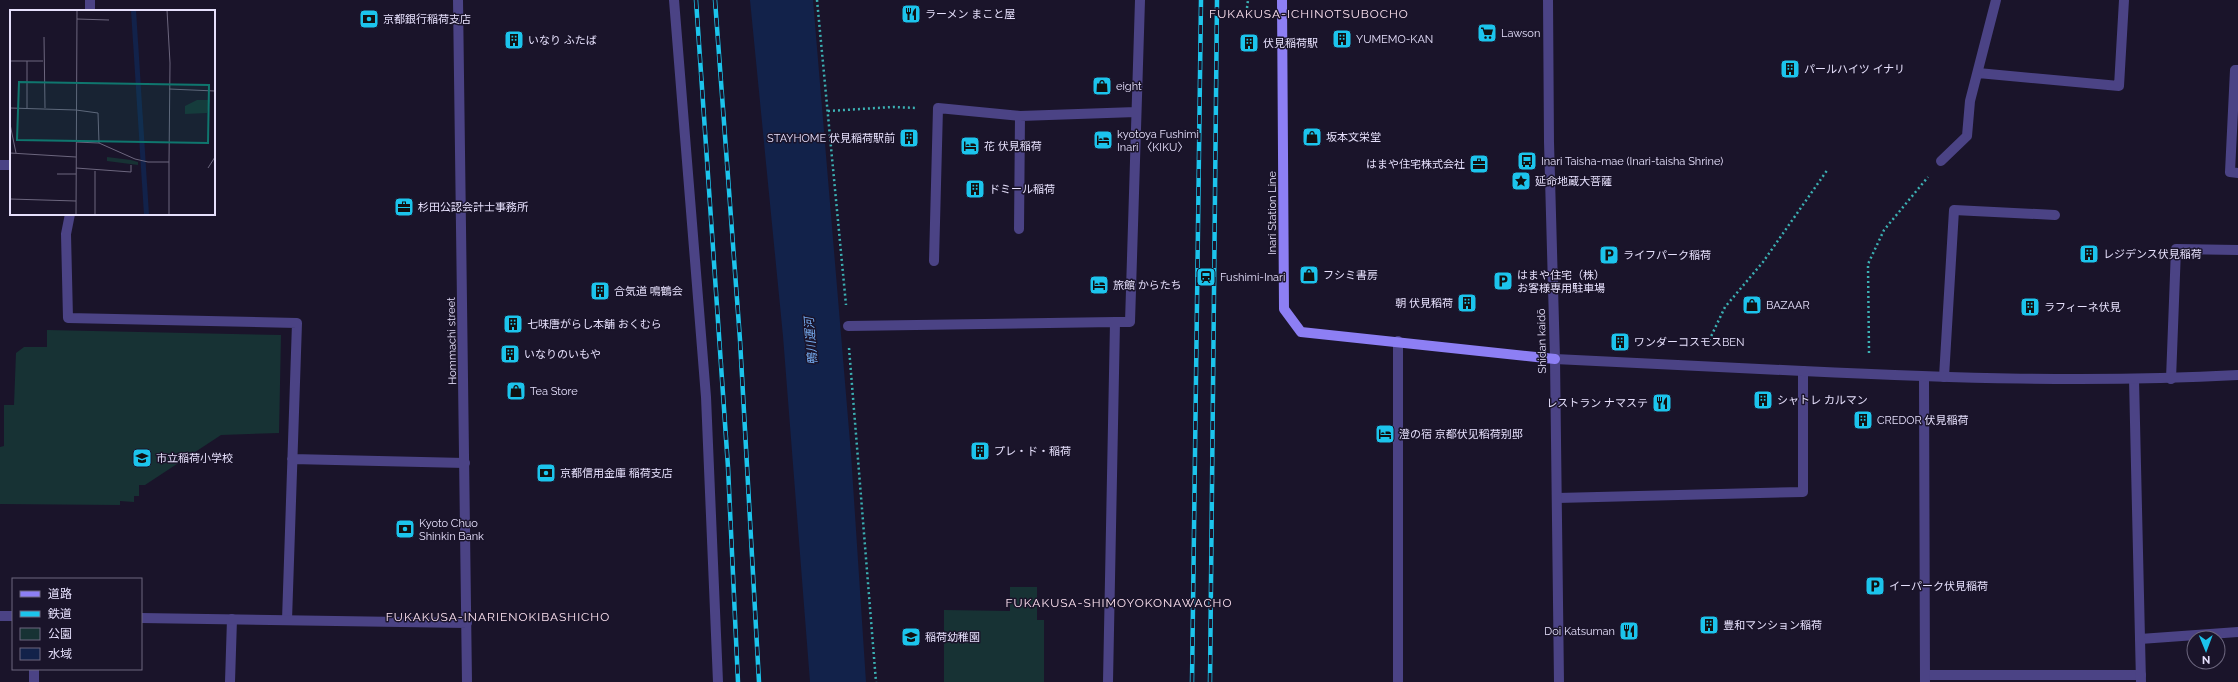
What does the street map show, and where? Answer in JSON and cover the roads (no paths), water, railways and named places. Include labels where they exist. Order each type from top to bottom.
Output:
[{"type":"main road","name":"Inari Station Line","points":[[1282,0],[1284,309],[1301,332],[1555,359]]},
{"type":"street","name":"Hommachi street","points":[[458,0],[467,682]]},
{"type":"street","points":[[674,0],[706,397],[718,682]]},
{"type":"street","points":[[848,326],[1130,322],[1140,0]]},
{"type":"street","name":"Shidan kaidō","points":[[1548,0],[1549,142],[1555,359],[1559,682]]},
{"type":"street","points":[[1941,161],[1967,136],[1970,101],[1996,0]]},
{"type":"street","points":[[1978,73],[2119,86],[2124,0]]},
{"type":"street","points":[[2238,70],[2235,70],[2230,172],[2238,173]]},
{"type":"street","points":[[934,261],[938,108],[1020,116],[1136,112]]},
{"type":"street","points":[[1019,229],[1020,116]]},
{"type":"street","points":[[0,164],[10,165]]},
{"type":"street","points":[[1944,377],[1954,210],[2055,215]]},
{"type":"street","points":[[70,215],[66,234],[68,318],[297,323],[287,620]]},
{"type":"street","points":[[2171,379],[2176,249],[2238,250]]},
{"type":"street","points":[[1108,682],[1115,322]]},
{"type":"street","points":[[1398,342],[1398,682]]},
{"type":"street","points":[[1555,359],[1924,377],[2171,379],[2238,375]]},
{"type":"street","points":[[1557,498],[1803,492],[1803,371]]},
{"type":"street","points":[[1924,377],[1925,678],[2141,678],[2134,379]]},
{"type":"street","points":[[292,459],[465,462]]},
{"type":"street","points":[[0,616],[12,616]]},
{"type":"street","points":[[142,618],[467,623]]},
{"type":"street","points":[[230,682],[232,620]]},
{"type":"street","points":[[2140,639],[2238,632]]},
{"type":"street","points":[[34,670],[34,682]]},
{"type":"water","name":"鴨川運河","points":[[750,0],[813,0],[851,454],[866,682],[810,682],[783,336]]},
{"type":"railway","points":[[696,0],[728,467],[738,682]]},
{"type":"railway","points":[[715,0],[740,340],[759,682]]},
{"type":"railway","points":[[1192,682],[1201,0]]},
{"type":"railway","points":[[1210,682],[1217,0]]},
{"type":"place","name":"ラーメン まこと屋","points":[[911,14]]},
{"type":"place","name":"京都銀行稲荷支店","points":[[369,19]]},
{"type":"place","name":"Lawson","points":[[1487,33]]},
{"type":"place","name":"YUMEMO-KAN","points":[[1342,39]]},
{"type":"place","name":"いなり ふたば","points":[[514,40]]},
{"type":"place","name":"伏見稲荷駅","points":[[1249,43]]},
{"type":"place","name":"パールハイツ イナリ","points":[[1790,69]]},
{"type":"place","name":"eight","points":[[1102,86]]},
{"type":"place","name":"坂本文栄堂","points":[[1312,137]]},
{"type":"place","name":"STAYHOME 伏見稲荷駅前","points":[[909,138]]},
{"type":"place","name":"kyotoya Fushimi Inari 〈KIKU〉","points":[[1103,140]]},
{"type":"place","name":"花 伏見稲荷","points":[[970,146]]},
{"type":"place","name":"Inari Taisha-mae (Inari-taisha Shrine)","points":[[1527,161]]},
{"type":"place","name":"はまや住宅株式会社","points":[[1479,164]]},
{"type":"place","name":"延命地蔵大菩薩","points":[[1521,181]]},
{"type":"place","name":"ドミール稲荷","points":[[975,189]]},
{"type":"place","name":"杉田公認会計士事務所","points":[[404,207]]},
{"type":"place","name":"レジデンス伏見稲荷","points":[[2089,254]]},
{"type":"place","name":"ライフパーク稲荷","points":[[1609,255]]},
{"type":"place","name":"フシミ書房","points":[[1309,275]]},
{"type":"place","name":"Fushimi-Inari","points":[[1206,277]]},
{"type":"place","name":"はまや住宅（株） お客様専用駐車場","points":[[1503,281]]},
{"type":"place","name":"旅館 からたち","points":[[1099,285]]},
{"type":"place","name":"合気道 鳴鶴会","points":[[600,291]]},
{"type":"place","name":"朝 伏見稻荷","points":[[1467,303]]},
{"type":"place","name":"BAZAAR","points":[[1752,305]]},
{"type":"place","name":"ラフィーネ伏見","points":[[2030,307]]},
{"type":"place","name":"七味唐がらし本舗 おくむら","points":[[513,324]]},
{"type":"place","name":"ワンダーコスモスBEN","points":[[1620,342]]},
{"type":"place","name":"いなりのいもや","points":[[510,354]]},
{"type":"place","name":"Tea Store","points":[[516,391]]},
{"type":"place","name":"シャトレ カルマン","points":[[1763,400]]},
{"type":"place","name":"レストラン ナマステ","points":[[1662,403]]},
{"type":"place","name":"CREDOR 伏見稲荷","points":[[1863,420]]},
{"type":"place","name":"澄の宿 京都伏见稻荷别邸","points":[[1385,434]]},
{"type":"place","name":"プレ・ド・稲荷","points":[[980,451]]},
{"type":"place","name":"市立稲荷小学校","points":[[142,458]]},
{"type":"place","name":"京都信用金庫 稲荷支店","points":[[546,473]]},
{"type":"place","name":"Kyoto Chuo Shinkin Bank","points":[[405,529]]},
{"type":"place","name":"イーパーク伏見稲荷","points":[[1875,586]]},
{"type":"place","name":"豊和マンション稲荷","points":[[1709,625]]},
{"type":"place","name":"Doi Katsuman","points":[[1629,631]]},
{"type":"place","name":"稲荷幼稚園","points":[[911,637]]},
{"type":"district","name":"FUKAKUSA-ICHINOTSUBOCHO","points":[[1309,14]]},
{"type":"district","name":"FUKAKUSA-SHIMOYOKONAWACHO","points":[[1119,603]]},
{"type":"district","name":"FUKAKUSA-INARIENOKIBASHICHO","points":[[498,617]]}]
